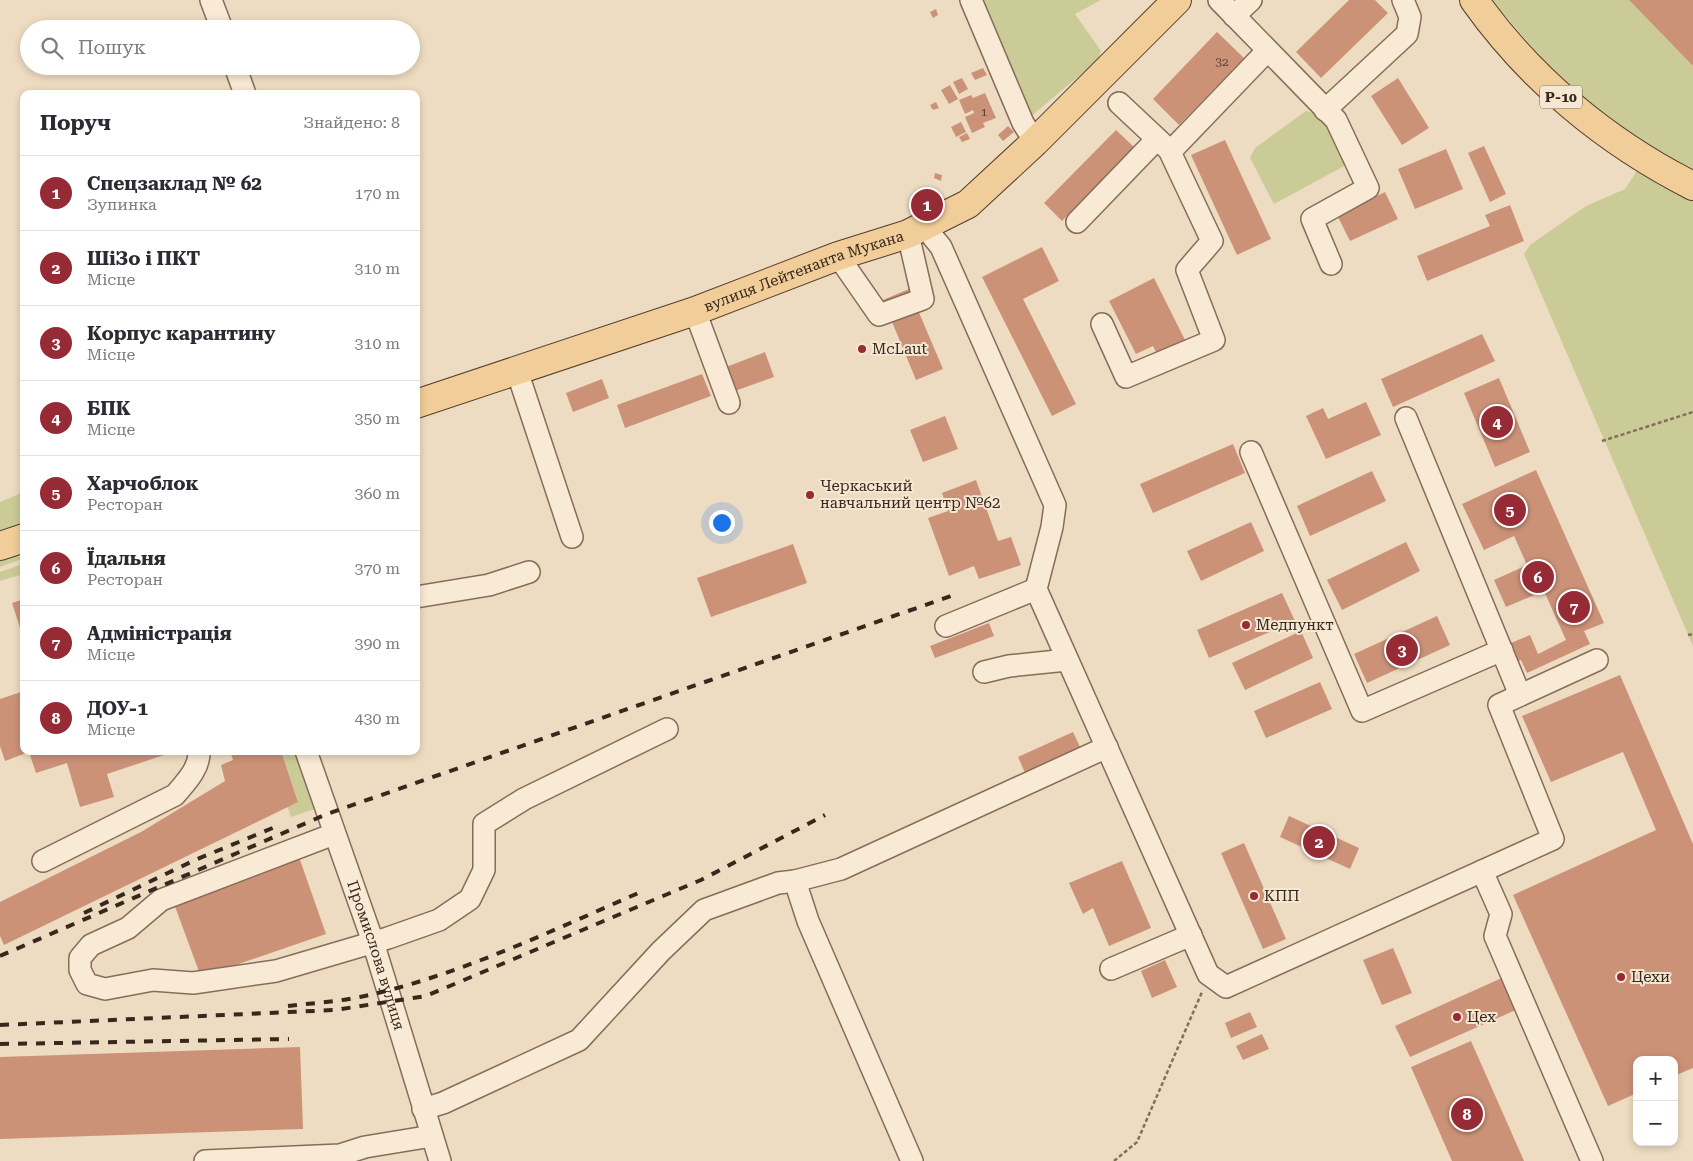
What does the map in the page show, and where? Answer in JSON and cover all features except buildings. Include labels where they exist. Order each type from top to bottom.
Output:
[{"type":"main road","name":"вулиця Лейтенанта Мукана","points":[[420,403],[517,372],[695,311],[838,256],[916,230],[968,204],[1034,142],[1177,0]]},
{"type":"main road","name":"Р-10","points":[[1474,0],[1500,36],[1551,89],[1607,134],[1668,173],[1693,186]]},
{"type":"main road","points":[[0,546],[20,539]]},
{"type":"street","points":[[211,0],[219,20]]},
{"type":"street","points":[[971,0],[1023,123],[1034,142]]},
{"type":"street","points":[[1218,0],[1336,120],[1368,188],[1312,219],[1331,264]]},
{"type":"street","points":[[1234,16],[1251,0]]},
{"type":"street","points":[[1325,110],[1407,34],[1410,17],[1403,0]]},
{"type":"street","points":[[1077,222],[1164,146],[1267,51]]},
{"type":"street","points":[[238,75],[244,90]]},
{"type":"street","points":[[1102,324],[1126,377],[1214,340],[1187,270],[1212,241],[1164,146],[1119,103]]},
{"type":"street","points":[[838,256],[879,315],[923,299],[916,230]]},
{"type":"street","points":[[916,230],[941,247],[1055,505],[1052,527],[1036,590],[1208,974],[1226,987],[1553,838],[1499,705],[1597,660]]},
{"type":"street","points":[[695,311],[729,403]]},
{"type":"street","points":[[517,372],[572,537]]},
{"type":"street","points":[[1406,418],[1520,695]]},
{"type":"street","points":[[1251,452],[1362,711],[1502,650]]},
{"type":"street","points":[[420,596],[489,585],[529,572]]},
{"type":"street","points":[[946,626],[1036,590]]},
{"type":"street","points":[[984,672],[1009,666],[1067,660]]},
{"type":"street","points":[[334,834],[161,900],[128,928],[91,945],[80,958],[80,970],[87,984],[105,989],[154,980],[193,984],[276,971],[439,920],[470,899],[484,870],[484,824],[524,798],[667,729]]},
{"type":"street","points":[[423,1109],[443,1103],[579,1040],[661,951],[704,910],[778,883],[795,881],[841,868],[1107,747]]},
{"type":"street","points":[[43,862],[175,794],[191,776],[199,755]]},
{"type":"street","name":"Промислова вулиця","points":[[307,755],[373,942],[440,1161]]},
{"type":"street","points":[[1482,871],[1501,914],[1495,936],[1592,1161]]},
{"type":"street","points":[[795,881],[808,921],[912,1161]]},
{"type":"street","points":[[1111,969],[1191,935]]},
{"type":"street","points":[[205,1161],[340,1155],[366,1148],[432,1136]]},
{"type":"path","points":[[1602,441],[1693,412]]},
{"type":"path","points":[[1688,635],[1693,634]]},
{"type":"path","points":[[1114,1161],[1137,1142],[1208,974]]},
{"type":"green space","points":[[971,0],[1101,0],[1075,14],[1101,51],[1098,60],[1023,123]]},
{"type":"green space","points":[[1492,0],[1629,0],[1693,66],[1693,646],[1524,254],[1530,245],[1586,206],[1625,189],[1653,147],[1598,111],[1547,65]]},
{"type":"green space","points":[[1306,111],[1314,114],[1327,125],[1348,164],[1274,204],[1250,158],[1255,148]]},
{"type":"green space","points":[[20,494],[20,529],[0,536],[0,502]]},
{"type":"green space","points":[[16,554],[20,557],[20,560],[0,567],[0,559]]},
{"type":"green space","points":[[20,565],[20,575],[0,581],[0,572]]},
{"type":"green space","points":[[282,755],[300,755],[318,808],[291,817],[287,805],[298,801]]},
{"type":"railway","points":[[0,956],[327,814],[951,596]]},
{"type":"railway","points":[[0,1025],[335,1010],[426,996],[701,880],[825,815]]},
{"type":"railway","points":[[84,913],[195,860],[280,825]]},
{"type":"railway","points":[[288,1006],[360,997],[432,977],[504,951],[643,891]]},
{"type":"railway","points":[[0,1044],[289,1039]]},
{"type":"place","name":"Спецзаклад № 62","points":[[927,205]]},
{"type":"place","name":"McLaut","points":[[862,349]]},
{"type":"place","name":"БПК","points":[[1497,422]]},
{"type":"place","name":"Черкаський навчальний центр №62","points":[[810,495]]},
{"type":"place","name":"Харчоблок","points":[[1510,510]]},
{"type":"place","name":"Їдальня","points":[[1538,577]]},
{"type":"place","name":"Адміністрація","points":[[1574,607]]},
{"type":"place","name":"Медпункт","points":[[1246,625]]},
{"type":"place","name":"Корпус карантину","points":[[1402,650]]},
{"type":"place","name":"ШіЗо і ПКТ","points":[[1319,842]]},
{"type":"place","name":"КПП","points":[[1254,896]]},
{"type":"place","name":"Цехи","points":[[1621,977]]},
{"type":"place","name":"Цех","points":[[1457,1017]]},
{"type":"place","name":"ДОУ-1","points":[[1467,1114]]}]
